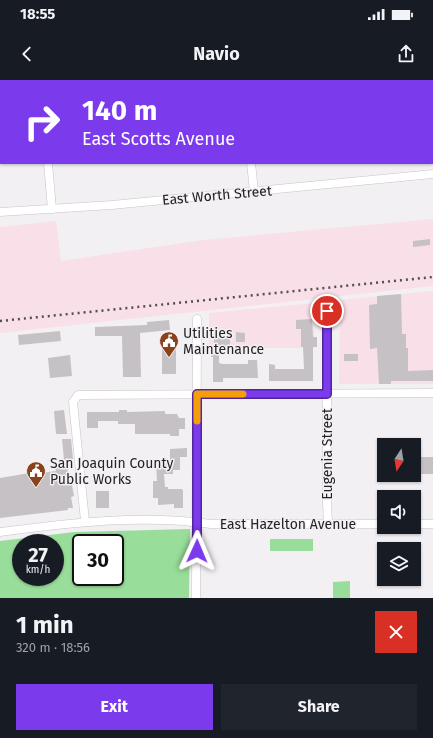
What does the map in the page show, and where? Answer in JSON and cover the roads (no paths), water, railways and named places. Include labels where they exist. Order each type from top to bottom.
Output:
[{"type":"street","points":[[48,164],[52,209]]},
{"type":"street","points":[[251,164],[254,191]]},
{"type":"street","name":"East Worth Street","points":[[0,212],[112,205],[433,174]]},
{"type":"street","name":"Eugenia Street","points":[[327,311],[328,524]]},
{"type":"street","points":[[196,598],[197,319]]},
{"type":"street","points":[[85,521],[73,402],[75,397],[80,394],[433,393]]},
{"type":"street","name":"East Hazelton Avenue","points":[[0,532],[85,521],[186,520],[211,524],[377,524]]},
{"type":"street","points":[[421,524],[433,524]]},
{"type":"railway","points":[[0,321],[433,277]]},
{"type":"place","name":"Utilities Maintenance","points":[[169,358]]},
{"type":"place","name":"San Joaquin County Public Works","points":[[36,488]]}]
